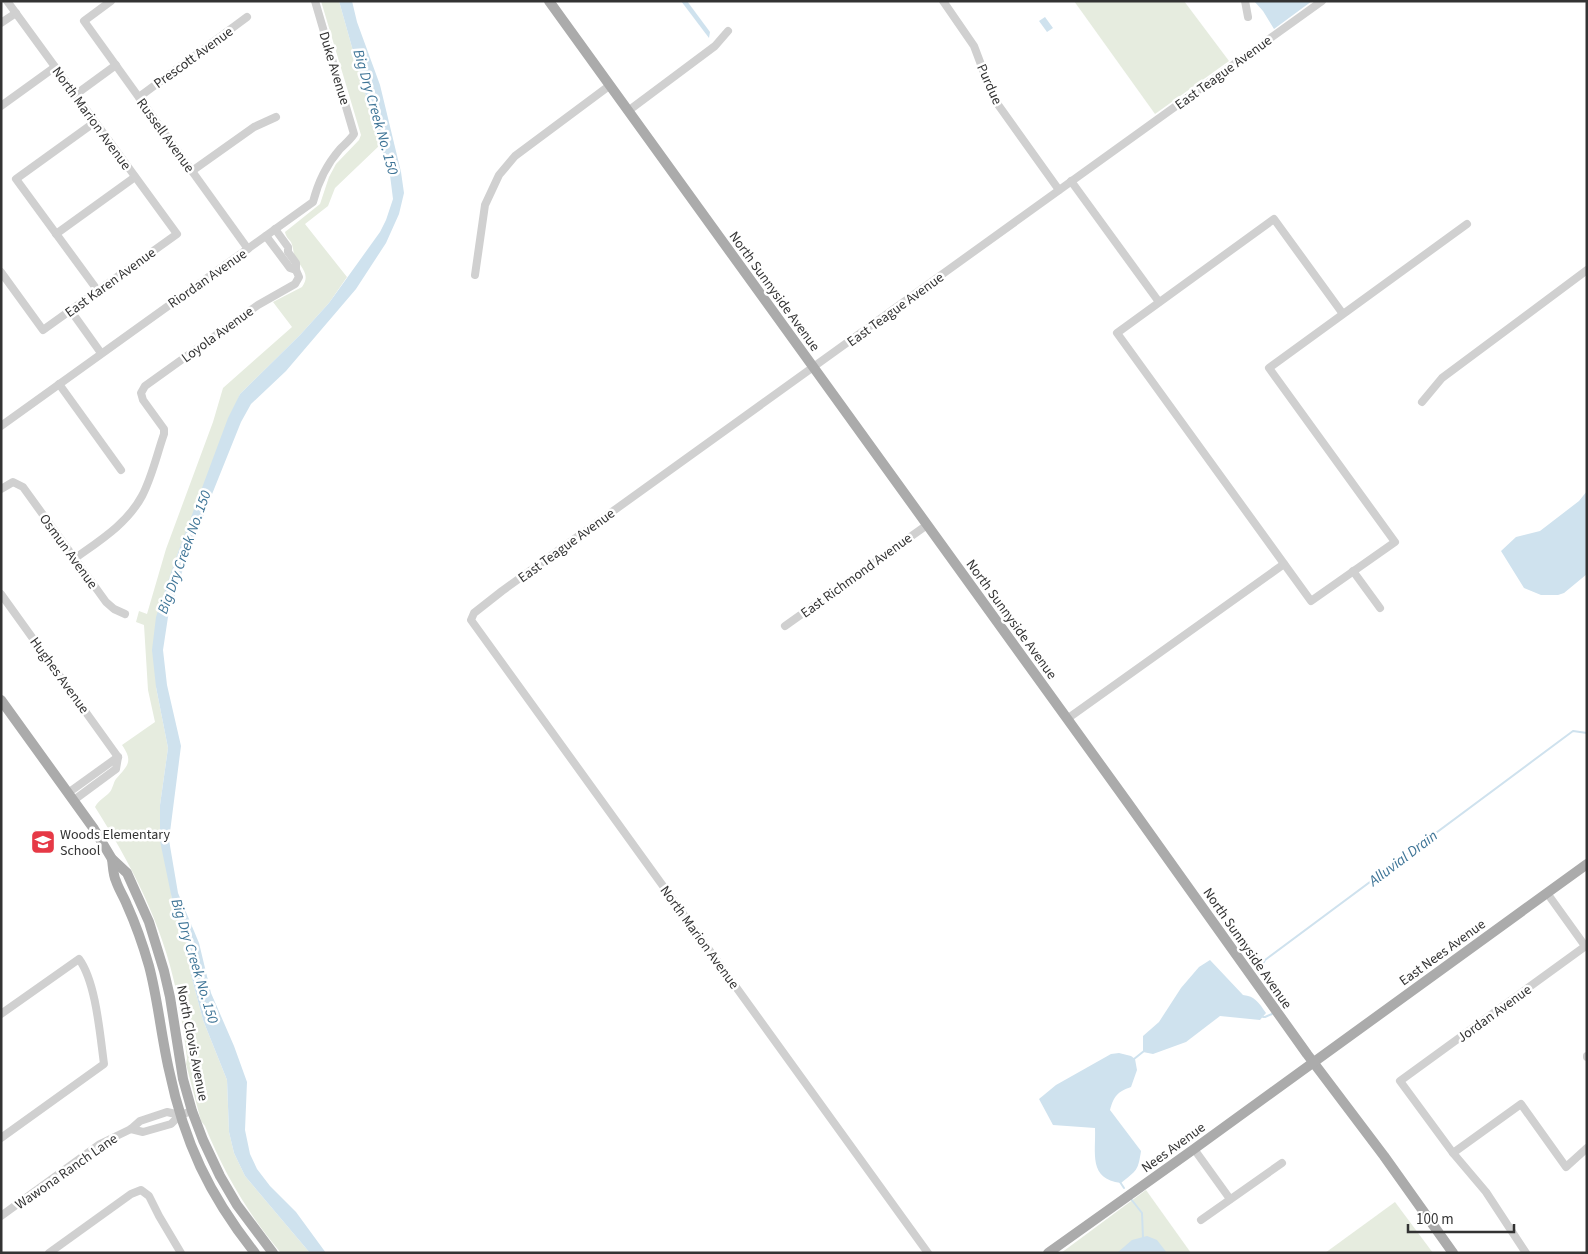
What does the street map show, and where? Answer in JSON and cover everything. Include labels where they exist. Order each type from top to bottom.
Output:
[{"type":"main road","name":"North Sunnyside Avenue","points":[[549,1],[1453,1253]]},
{"type":"main road","name":"North Clovis Avenue","points":[[1,700],[71,796],[112,859],[127,873],[157,945],[170,996],[183,1079],[203,1140],[233,1198],[273,1253]]},
{"type":"main road","name":"North Clovis Avenue","points":[[112,859],[115,880],[141,940],[153,982],[168,1068],[180,1115],[195,1159],[226,1214],[255,1253]]},
{"type":"main road","name":"East Nees Avenue","points":[[1314,1062],[1587,864]]},
{"type":"main road","name":"Nees Avenue","points":[[1048,1253],[1314,1062]]},
{"type":"street","name":"North Marion Avenue","points":[[8,1],[177,234]]},
{"type":"street","name":"Russell Avenue","points":[[110,1],[84,21],[248,249]]},
{"type":"street","name":"Duke Avenue","points":[[313,202],[324,173],[332,160],[354,134],[315,1]]},
{"type":"street","name":"Purdue","points":[[943,1],[974,46],[994,99],[1059,190]]},
{"type":"street","points":[[1245,1],[1248,17]]},
{"type":"street","name":"East Teague Avenue","points":[[471,620],[474,613],[502,591],[1322,1]]},
{"type":"street","points":[[1,23],[16,13]]},
{"type":"street","name":"Prescott Avenue","points":[[139,97],[247,17]]},
{"type":"street","points":[[628,111],[715,46],[728,31]]},
{"type":"street","points":[[76,95],[116,65]]},
{"type":"street","points":[[1,106],[55,67]]},
{"type":"street","points":[[475,275],[486,205],[499,175],[515,156],[610,86]]},
{"type":"street","points":[[192,172],[254,127],[276,117]]},
{"type":"street","points":[[95,122],[16,179],[98,291]]},
{"type":"street","points":[[56,234],[135,177]]},
{"type":"street","points":[[1071,181],[1159,302]]},
{"type":"street","name":"Riordan Avenue","points":[[1,426],[313,202]]},
{"type":"street","points":[[1343,314],[1274,220],[1117,333],[1311,601],[1395,542],[1269,368],[1467,224]]},
{"type":"street","points":[[266,236],[285,255],[288,246],[275,229]]},
{"type":"street","name":"East Karen Avenue","points":[[1,272],[43,330],[177,234]]},
{"type":"street","name":"Loyola Avenue","points":[[74,559],[112,532],[137,504],[146,486],[164,434],[164,429],[143,400],[141,393],[144,386],[250,310],[295,284],[298,281],[298,273],[290,268],[285,255]]},
{"type":"street","points":[[1422,402],[1442,378],[1587,270]]},
{"type":"street","points":[[70,311],[101,353]]},
{"type":"street","points":[[59,384],[121,470]]},
{"type":"street","name":"Osmun Avenue","points":[[1,489],[9,483],[16,483],[22,487],[106,602],[114,609],[125,614]]},
{"type":"street","name":"East Richmond Avenue","points":[[785,626],[927,525]]},
{"type":"street","points":[[1067,719],[1284,564]]},
{"type":"street","points":[[1353,571],[1380,608]]},
{"type":"street","name":"Hughes Avenue","points":[[1,594],[118,757],[116,769],[71,796]]},
{"type":"street","name":"North Marion Avenue","points":[[471,620],[928,1253]]},
{"type":"street","points":[[1547,893],[1586,945]]},
{"type":"street","name":"Jordan Avenue","points":[[1453,1153],[1400,1081],[1586,945]]},
{"type":"street","points":[[1,1014],[79,959],[86,971],[92,994],[104,1064],[1,1138]]},
{"type":"street","points":[[1526,1253],[1486,1192],[1453,1153],[1521,1104],[1566,1167],[1587,1148]]},
{"type":"street","name":"Wawona Ranch Lane","points":[[131,1129],[143,1132],[171,1124],[180,1115],[192,1111]]},
{"type":"street","name":"Wawona Ranch Lane","points":[[1,1216],[100,1144],[131,1129],[140,1121],[167,1112],[180,1115]]},
{"type":"street","points":[[1194,1149],[1230,1199]]},
{"type":"street","points":[[1201,1220],[1282,1163]]},
{"type":"street","points":[[49,1253],[131,1194],[141,1190],[150,1196],[159,1216],[181,1253]]},
{"type":"shaded area","points":[[321,1],[339,1],[381,144],[335,188],[328,206],[305,224],[347,277],[329,303],[300,335],[240,394],[177,555],[156,687],[168,748],[160,805],[172,899],[186,939],[191,975],[203,1020],[227,1080],[229,1132],[234,1153],[245,1176],[310,1253],[281,1253],[247,1208],[201,1121],[186,1064],[186,1049],[176,990],[162,941],[154,918],[133,872],[95,807],[110,791],[128,764],[128,756],[122,745],[155,722],[148,690],[144,625],[136,622],[139,611],[147,614],[166,549],[213,422],[223,388],[292,327],[273,302],[302,287],[306,278],[304,270],[296,259],[293,246],[285,232],[320,204],[329,177],[336,164],[359,140],[361,135]]},
{"type":"shaded area","points":[[1074,1],[1184,1],[1229,61],[1155,114]]},
{"type":"shaded area","points":[[1146,1190],[1191,1253],[1061,1253]]},
{"type":"shaded area","points":[[1395,1202],[1433,1253],[1325,1253]]},
{"type":"water","name":"Big Dry Creek No. 150","points":[[339,1],[352,1],[357,22],[380,85],[401,172],[404,193],[399,214],[386,243],[356,289],[286,371],[251,404],[241,422],[186,559],[168,617],[163,650],[167,685],[181,746],[169,840],[178,893],[199,943],[211,993],[247,1082],[245,1130],[250,1154],[257,1169],[270,1186],[296,1212],[326,1253],[310,1253],[245,1176],[234,1153],[229,1132],[227,1080],[203,1020],[191,975],[186,939],[172,899],[160,841],[160,805],[168,748],[156,687],[152,650],[156,617],[177,555],[228,418],[240,394],[300,335],[329,303],[380,232],[393,199],[390,175]]},
{"type":"water","points":[[681,1],[687,1],[710,32],[709,38]]},
{"type":"water","points":[[1254,1],[1312,1],[1274,29],[1263,11]]},
{"type":"water","points":[[1045,17],[1053,28],[1047,32],[1039,21]]},
{"type":"water","points":[[1587,491],[1587,574],[1564,593],[1558,595],[1541,595],[1524,588],[1501,551],[1516,537],[1540,531],[1579,501]]},
{"type":"water","points":[[1210,960],[1243,995],[1254,998],[1266,1013],[1260,1020],[1220,1016],[1186,1042],[1153,1054],[1143,1052],[1143,1036],[1159,1022],[1181,988],[1199,967]]},
{"type":"water","points":[[1119,1053],[1135,1059],[1137,1070],[1131,1087],[1117,1095],[1110,1110],[1141,1151],[1136,1170],[1121,1183],[1110,1181],[1099,1170],[1095,1155],[1095,1128],[1053,1125],[1039,1099],[1056,1085],[1111,1054]]},
{"type":"water","points":[[1147,1236],[1157,1240],[1167,1253],[1117,1253],[1132,1240]]},
{"type":"waterway","name":"Alluvial Drain","points":[[1283,1007],[1284,1004],[1263,975],[1261,967],[1265,960],[1573,731],[1587,733]]},
{"type":"waterway","name":"Alluvial Drain","points":[[1263,1017],[1272,1014]]},
{"type":"waterway","name":"Alluvial Drain","points":[[1134,1059],[1144,1051]]},
{"type":"waterway","name":"Alluvial Drain","points":[[1120,1182],[1124,1188]]},
{"type":"waterway","name":"Alluvial Drain","points":[[1131,1199],[1142,1213],[1143,1238]]},
{"type":"place","name":"Woods Elementary School","points":[[43,842]]}]
